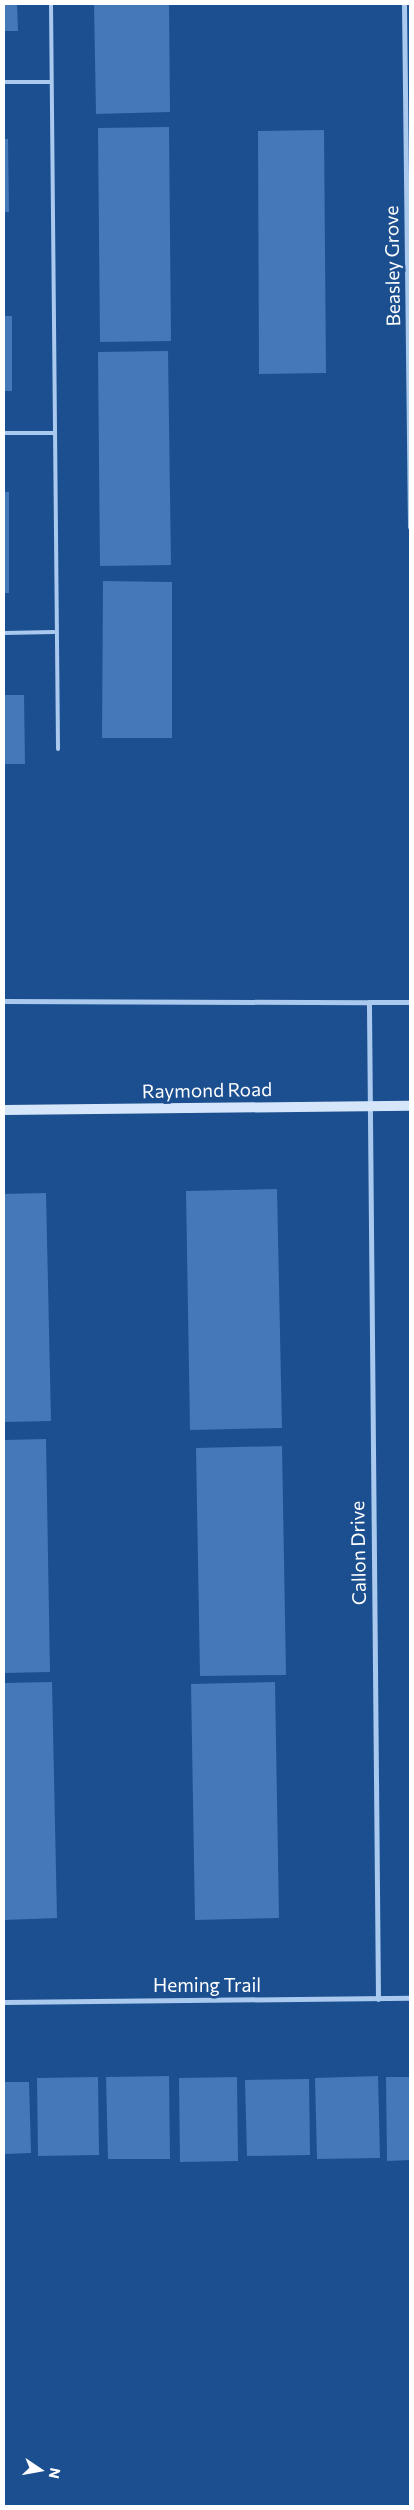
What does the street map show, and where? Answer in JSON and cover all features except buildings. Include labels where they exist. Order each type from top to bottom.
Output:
[{"type":"street","name":"Beasley Grove","points":[[404,4],[410,527]]},
{"type":"street","points":[[4,1001],[410,1002]]},
{"type":"street","name":"Callon Drive","points":[[369,1002],[368,1106],[378,1999]]},
{"type":"street","name":"Raymond Road","points":[[4,1110],[410,1106]]},
{"type":"street","name":"Heming Trail","points":[[4,2002],[410,1998]]},
{"type":"lane","points":[[50,4],[54,632],[58,749]]},
{"type":"lane","points":[[4,82],[51,82]]},
{"type":"lane","points":[[4,433],[53,432]]},
{"type":"lane","points":[[4,633],[54,632]]}]
